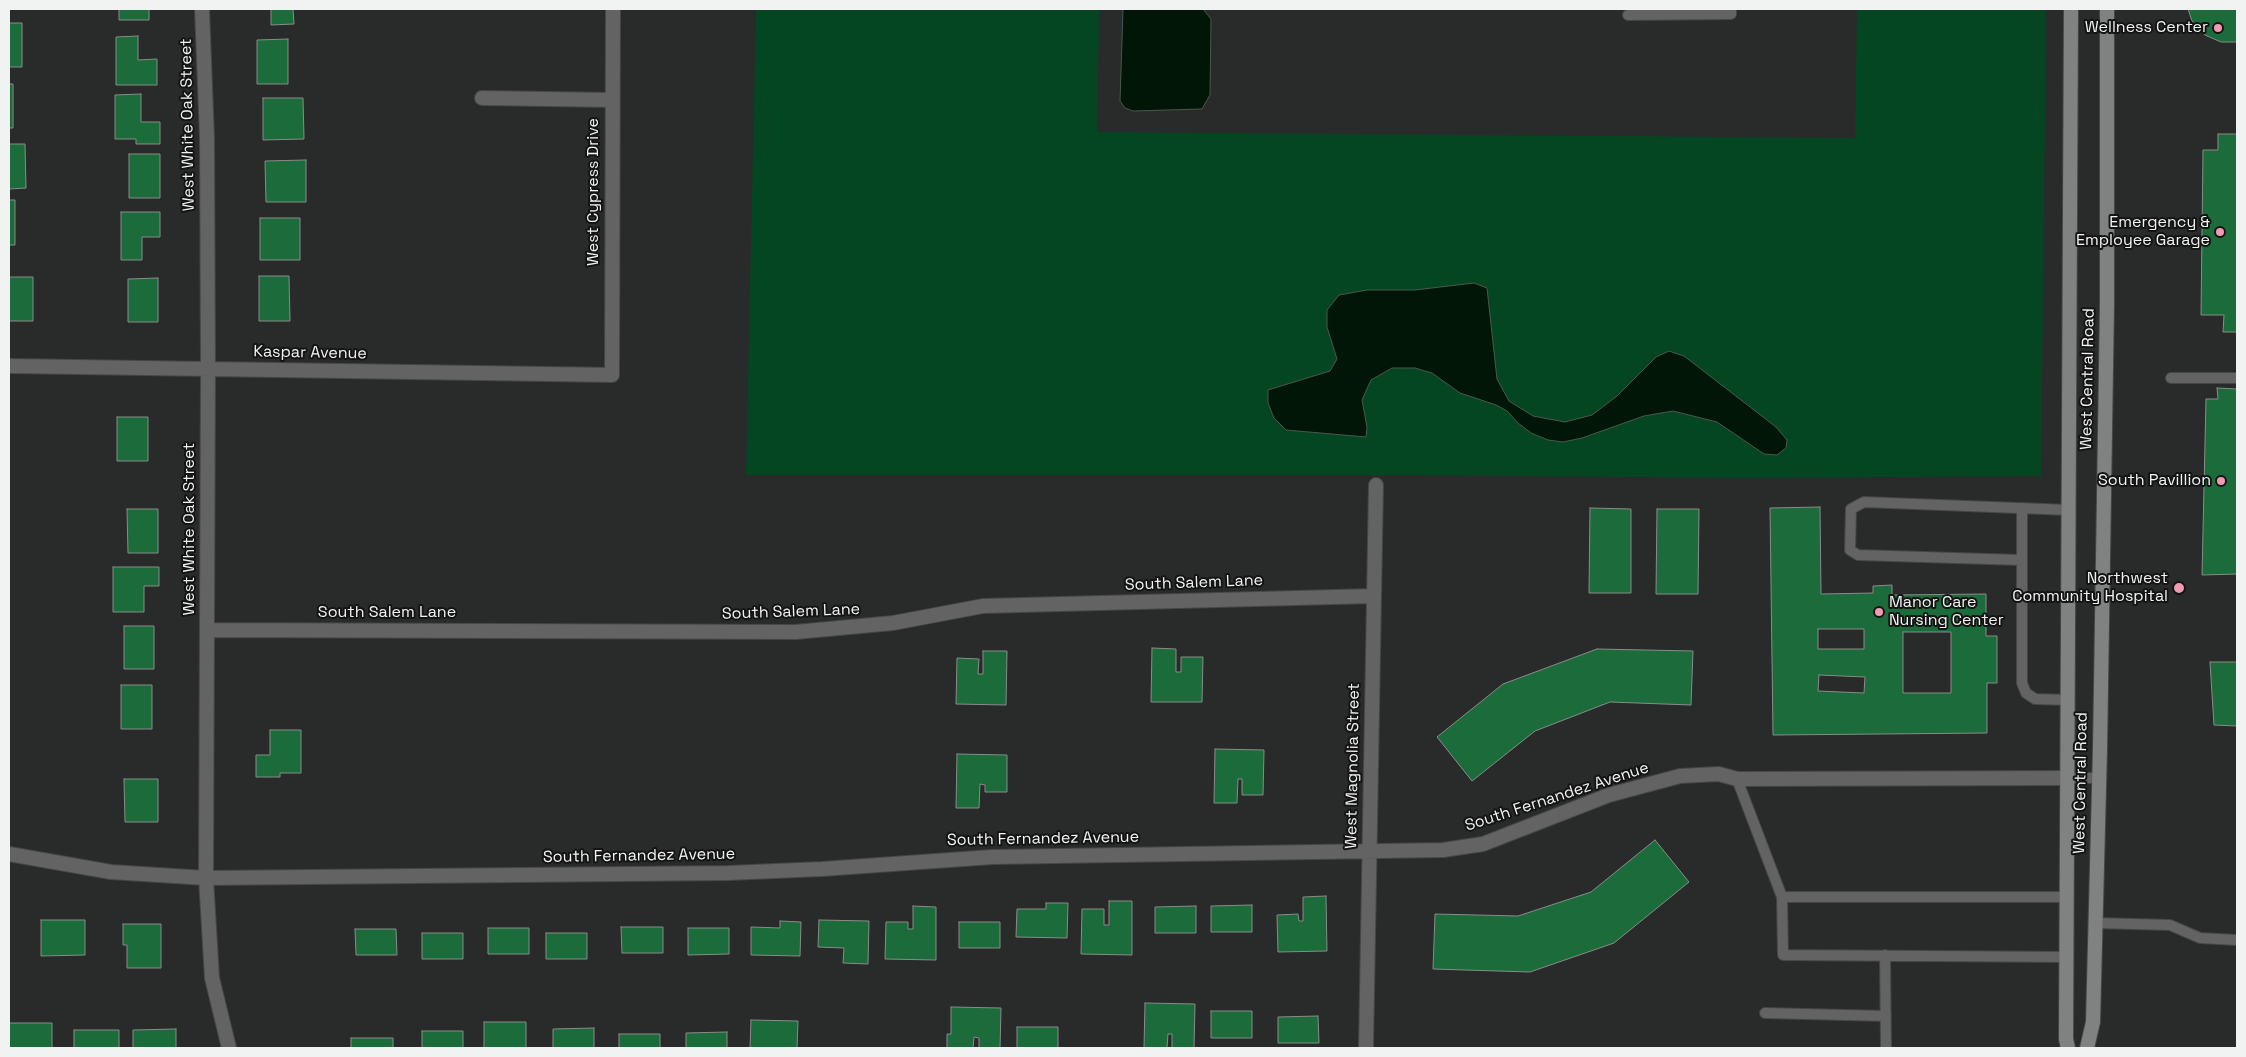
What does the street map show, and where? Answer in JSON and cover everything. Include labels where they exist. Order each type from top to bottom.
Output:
[{"type":"main road","name":"West Central Road","points":[[2068,1048],[2066,1039],[2071,9]]},
{"type":"main road","name":"West Central Road","points":[[2087,1048],[2093,1022],[2099,778],[2107,304],[2107,9]]},
{"type":"street","name":"West White Oak Street","points":[[202,9],[207,138],[206,878],[212,978],[229,1048]]},
{"type":"street","name":"West Cypress Drive","points":[[612,375],[613,9]]},
{"type":"street","points":[[482,98],[612,100]]},
{"type":"street","name":"Kaspar Avenue","points":[[9,366],[612,375]]},
{"type":"street","name":"West Magnolia Street","points":[[1366,1048],[1376,485]]},
{"type":"street","name":"South Salem Lane","points":[[207,630],[796,632],[893,623],[983,606],[1374,596]]},
{"type":"street","name":"South Fernandez Avenue","points":[[9,854],[111,872],[206,878],[728,873],[822,869],[992,857],[1443,850],[1483,844],[1609,796],[1680,776],[1718,774],[1737,779],[2068,778]]},
{"type":"lane","points":[[1628,15],[1731,14],[1731,9]]},
{"type":"lane","points":[[2171,378],[2237,378]]},
{"type":"lane","points":[[2021,560],[1858,555],[1850,550],[1851,509],[1864,502],[2069,510]]},
{"type":"lane","points":[[2022,508],[2022,683],[2026,693],[2035,699],[2068,700]]},
{"type":"lane","points":[[2068,778],[2099,778]]},
{"type":"lane","points":[[1737,779],[1782,897],[1783,955],[2067,957]]},
{"type":"lane","points":[[1782,897],[2067,897]]},
{"type":"lane","points":[[2096,923],[2170,925],[2200,938],[2237,940]]},
{"type":"lane","points":[[1885,955],[1886,1048]]},
{"type":"lane","points":[[1765,1013],[1886,1016]]},
{"type":"green space","points":[[756,9],[1099,9],[1097,132],[1855,138],[1857,9],[2046,9],[2041,476],[1743,478],[1408,475],[746,475]]},
{"type":"shaded area","points":[[1123,9],[1203,9],[1211,19],[1210,95],[1202,109],[1133,111],[1125,108],[1120,101]]},
{"type":"shaded area","points":[[1474,283],[1487,288],[1497,379],[1509,401],[1533,416],[1565,422],[1592,415],[1617,396],[1656,357],[1669,351],[1684,356],[1776,427],[1787,440],[1786,448],[1777,455],[1764,454],[1717,422],[1673,411],[1644,416],[1582,438],[1563,442],[1548,440],[1531,433],[1507,411],[1496,405],[1460,393],[1432,373],[1415,368],[1392,368],[1371,380],[1362,400],[1367,427],[1366,437],[1286,430],[1274,418],[1268,403],[1268,390],[1330,371],[1337,359],[1327,327],[1327,310],[1339,295],[1367,290],[1415,290]]},
{"type":"building","points":[[119,9],[149,9],[149,20],[119,20]]},
{"type":"building","points":[[271,9],[293,9],[294,24],[271,25]]},
{"type":"building","name":"Wellness Center","points":[[2188,9],[2237,9],[2237,42],[2221,42],[2205,35],[2192,21]]},
{"type":"building","points":[[9,23],[22,23],[22,67],[9,67]]},
{"type":"building","points":[[138,36],[138,60],[157,59],[157,85],[116,85],[116,37]]},
{"type":"building","points":[[288,39],[288,84],[257,84],[257,40]]},
{"type":"building","points":[[9,84],[13,84],[13,128],[9,128]]},
{"type":"building","points":[[141,94],[141,122],[160,122],[160,144],[136,144],[136,139],[115,139],[115,95]]},
{"type":"building","points":[[263,98],[303,98],[304,139],[263,140]]},
{"type":"building","name":"Emergency & Employee Garage","points":[[2218,134],[2237,134],[2237,332],[2223,332],[2224,315],[2201,315],[2203,150],[2218,150]]},
{"type":"building","points":[[9,144],[25,144],[26,188],[9,189]]},
{"type":"building","points":[[129,154],[160,154],[160,198],[129,198]]},
{"type":"building","points":[[306,160],[306,202],[266,202],[265,161]]},
{"type":"building","points":[[9,200],[15,200],[15,245],[9,245]]},
{"type":"building","points":[[121,212],[160,212],[160,237],[142,237],[142,260],[121,260]]},
{"type":"building","points":[[260,218],[300,218],[300,260],[260,260]]},
{"type":"building","points":[[259,276],[289,276],[290,321],[259,321]]},
{"type":"building","points":[[9,277],[33,277],[33,321],[9,321]]},
{"type":"building","points":[[158,278],[158,322],[128,322],[128,279]]},
{"type":"building","name":"South Pavillion","points":[[2217,388],[2237,389],[2237,574],[2202,575],[2206,399],[2218,399]]},
{"type":"building","points":[[117,417],[148,417],[148,461],[117,461]]},
{"type":"building","name":"Manor Care Nursing Center","points":[[1820,507],[1821,594],[1873,593],[1873,586],[1892,585],[1892,595],[1986,594],[1986,636],[1997,636],[1997,683],[1987,683],[1987,733],[1773,735],[1770,508]],"holes":[[[1818,629],[1864,629],[1864,649],[1818,649]],[[1903,632],[1951,632],[1951,693],[1903,693]],[[1819,675],[1865,677],[1864,693],[1818,691]]]},
{"type":"building","points":[[1590,508],[1631,509],[1631,593],[1589,593]]},
{"type":"building","points":[[127,509],[158,509],[158,553],[128,553]]},
{"type":"building","points":[[1657,509],[1699,509],[1698,594],[1656,594]]},
{"type":"building","points":[[113,567],[159,567],[159,586],[144,586],[144,612],[113,612]]},
{"type":"building","points":[[124,626],[154,626],[154,669],[124,669]]},
{"type":"building","points":[[1152,648],[1176,649],[1176,672],[1181,672],[1181,657],[1203,657],[1202,702],[1151,702]]},
{"type":"building","points":[[1597,649],[1693,651],[1691,705],[1610,702],[1535,731],[1472,781],[1437,737],[1503,684]]},
{"type":"building","points":[[983,651],[1007,651],[1006,705],[956,704],[957,658],[979,659],[978,674],[983,674]]},
{"type":"building","points":[[2210,662],[2237,662],[2237,726],[2214,725]]},
{"type":"building","points":[[121,685],[152,685],[152,729],[121,729]]},
{"type":"building","points":[[270,730],[301,730],[301,773],[280,773],[280,777],[256,777],[256,755],[270,755]]},
{"type":"building","points":[[1215,749],[1264,750],[1263,795],[1242,795],[1242,779],[1238,779],[1237,803],[1214,803]]},
{"type":"building","points":[[957,754],[1007,755],[1007,792],[985,792],[985,785],[980,784],[979,808],[956,808]]},
{"type":"building","points":[[124,779],[158,779],[158,822],[125,822]]},
{"type":"building","points":[[1655,840],[1689,882],[1614,943],[1530,972],[1433,969],[1435,914],[1518,916],[1591,892]]},
{"type":"building","points":[[1326,896],[1327,951],[1278,952],[1277,915],[1298,914],[1299,921],[1303,921],[1303,897]]},
{"type":"building","points":[[1109,901],[1132,901],[1132,955],[1081,954],[1082,909],[1104,909],[1104,925],[1109,925]]},
{"type":"building","points":[[1046,903],[1068,903],[1067,938],[1016,937],[1017,909],[1046,909]]},
{"type":"building","points":[[1252,905],[1252,932],[1211,932],[1211,906]]},
{"type":"building","points":[[913,906],[936,907],[936,960],[885,959],[886,922],[908,922],[908,929],[913,929]]},
{"type":"building","points":[[1196,906],[1196,933],[1155,933],[1155,907]]},
{"type":"building","points":[[41,920],[85,920],[85,955],[41,956]]},
{"type":"building","points":[[819,920],[869,921],[868,964],[843,963],[844,948],[818,947]]},
{"type":"building","points":[[780,921],[801,922],[800,956],[751,955],[751,927],[780,928]]},
{"type":"building","points":[[959,922],[1000,922],[1000,948],[959,948]]},
{"type":"building","points":[[123,924],[161,924],[161,968],[127,968],[127,945],[123,945]]},
{"type":"building","points":[[621,927],[663,927],[663,953],[622,953]]},
{"type":"building","points":[[488,928],[529,928],[529,954],[488,954]]},
{"type":"building","points":[[688,928],[729,928],[729,954],[688,955]]},
{"type":"building","points":[[355,929],[396,929],[397,955],[356,955]]},
{"type":"building","points":[[422,933],[463,933],[463,959],[422,959]]},
{"type":"building","points":[[546,933],[587,933],[587,959],[546,959]]},
{"type":"building","points":[[1145,1003],[1195,1004],[1194,1048],[1172,1048],[1172,1034],[1168,1034],[1167,1048],[1144,1048]]},
{"type":"building","points":[[951,1007],[1001,1008],[1000,1048],[979,1048],[979,1038],[974,1037],[973,1048],[947,1048],[947,1034],[951,1034]]},
{"type":"building","points":[[1211,1011],[1252,1011],[1252,1038],[1211,1038]]},
{"type":"building","points":[[1318,1016],[1319,1043],[1278,1043],[1278,1017]]},
{"type":"building","points":[[751,1020],[798,1021],[797,1048],[750,1048]]},
{"type":"building","points":[[484,1022],[526,1022],[526,1048],[484,1048]]},
{"type":"building","points":[[9,1023],[52,1023],[52,1048],[9,1048]]},
{"type":"building","points":[[1017,1027],[1058,1027],[1058,1048],[1017,1048]]},
{"type":"building","points":[[594,1028],[594,1048],[553,1048],[553,1029]]},
{"type":"building","points":[[176,1029],[176,1048],[133,1048],[133,1030]]},
{"type":"building","points":[[74,1030],[119,1030],[119,1048],[74,1048]]},
{"type":"building","points":[[422,1031],[463,1031],[463,1048],[422,1048]]},
{"type":"building","points":[[727,1032],[727,1048],[686,1048],[686,1033]]},
{"type":"building","points":[[619,1034],[660,1034],[660,1048],[619,1048]]},
{"type":"building","points":[[351,1038],[393,1038],[393,1048],[351,1048]]},
{"type":"place","name":"Wellness Center","points":[[2218,28]]},
{"type":"place","name":"Emergency & Employee Garage","points":[[2220,232]]},
{"type":"place","name":"South Pavillion","points":[[2221,481]]},
{"type":"place","name":"Northwest Community Hospital","points":[[2179,588]]},
{"type":"place","name":"Manor Care Nursing Center","points":[[1879,612]]}]
